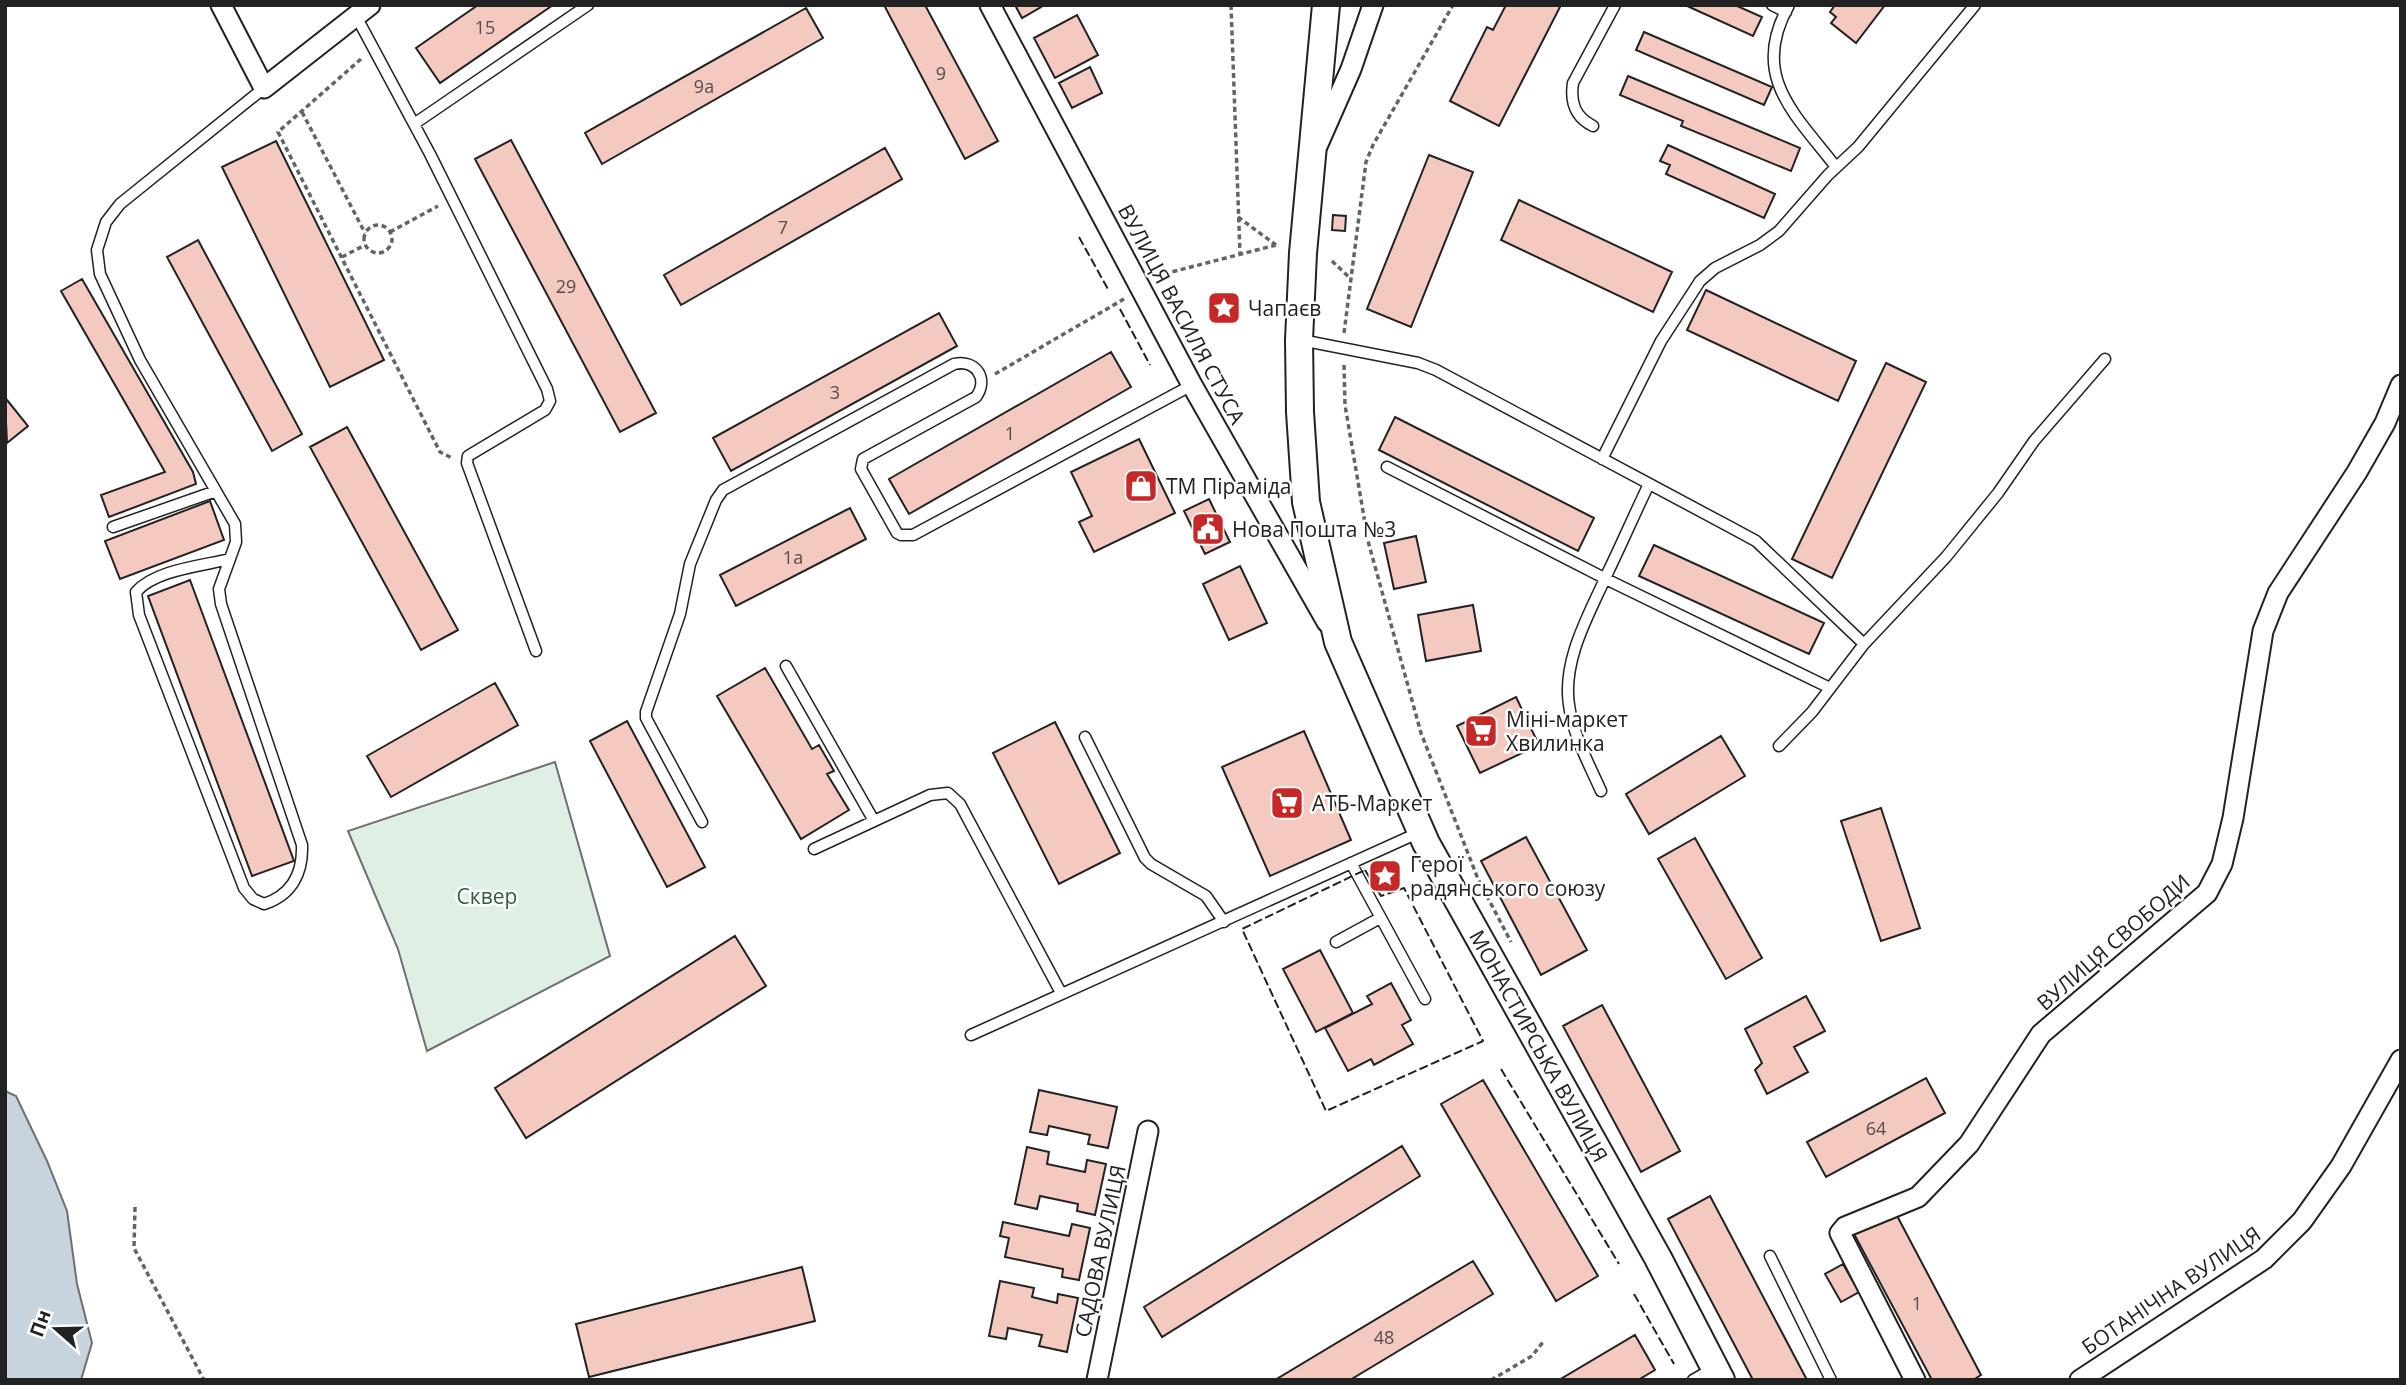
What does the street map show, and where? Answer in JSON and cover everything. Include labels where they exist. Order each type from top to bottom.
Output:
[{"type":"main road","name":"МОНАСТИРСЬКА ВУЛИЦЯ","points":[[1326,5],[1303,253],[1299,340],[1300,412],[1306,502],[1338,642],[1421,831],[1658,1258],[1710,1376]]},
{"type":"street","points":[[221,5],[264,89],[363,11]]},
{"type":"street","name":"ВУЛИЦЯ ВАСИЛЯ СТУСА","points":[[990,5],[1192,385],[1338,642]]},
{"type":"street","points":[[1310,162],[1350,69],[1373,5]]},
{"type":"street","name":"ВУЛИЦЯ СВОБОДИ","points":[[1915,1380],[1840,1233],[1845,1227],[1918,1197],[1969,1144],[2041,1034],[2207,894],[2221,864],[2233,818],[2263,631],[2278,593],[2357,472],[2385,424],[2401,385]]},
{"type":"street","name":"БОТАНІЧНА ВУЛИЦЯ","points":[[2080,1380],[2264,1259],[2302,1222],[2342,1166],[2401,1060]]},
{"type":"street","name":"САДОВА ВУЛИЦЯ","points":[[1097,1380],[1148,1131]]},
{"type":"lane","points":[[414,124],[588,5]]},
{"type":"lane","points":[[1593,126],[1577,114],[1573,104],[1573,83],[1615,5]]},
{"type":"lane","points":[[1772,5],[1788,8],[1774,46],[1772,64],[1775,77],[1798,119],[1836,167]]},
{"type":"lane","points":[[1602,459],[1661,341],[1700,281],[1715,268],[1760,246],[1779,231],[1836,167],[1858,147],[1975,5]]},
{"type":"lane","points":[[363,11],[373,48],[453,198],[541,374],[550,401],[545,410],[468,456],[467,463],[536,651]]},
{"type":"lane","points":[[230,559],[158,576],[142,585],[136,592],[139,615],[244,888],[253,898],[264,904],[286,893],[296,879],[303,862],[302,845],[221,604],[219,589],[230,559],[236,542],[236,524],[140,360],[100,274],[97,250],[106,222],[120,204],[264,89]]},
{"type":"lane","points":[[1299,340],[1418,363],[1436,370],[1756,541],[1864,644]]},
{"type":"lane","points":[[1779,747],[1812,712],[1864,644],[1946,557],[1998,493],[2034,441],[2105,359]]},
{"type":"lane","points":[[702,822],[646,718],[646,712],[680,614],[690,564],[716,499],[723,490],[954,364],[970,364],[979,371],[982,382],[980,393],[972,401],[863,459],[861,469],[897,533],[901,536],[913,535],[1192,385]]},
{"type":"lane","points":[[1387,467],[1605,579],[1830,688]]},
{"type":"lane","points":[[1601,791],[1573,724],[1568,703],[1569,681],[1573,656],[1649,484]]},
{"type":"lane","points":[[113,527],[216,491]]},
{"type":"lane","points":[[786,666],[874,821]]},
{"type":"lane","points":[[1085,737],[1145,858],[1206,896],[1224,922]]},
{"type":"lane","points":[[814,849],[930,795],[939,792],[955,797],[1060,993]]},
{"type":"lane","points":[[971,1035],[1421,831]]},
{"type":"lane","points":[[1351,863],[1425,999]]},
{"type":"lane","points":[[1336,942],[1380,918]]},
{"type":"lane","points":[[1770,1256],[1831,1380]]},
{"type":"path","points":[[1231,5],[1240,254]]},
{"type":"path","points":[[1453,5],[1373,145],[1366,162],[1343,348],[1345,405],[1368,541],[1421,733],[1478,879],[1515,950]]},
{"type":"path","points":[[373,48],[278,132],[440,452],[467,463]]},
{"type":"path","points":[[302,112],[365,233],[365,245],[377,253],[387,250],[392,242],[390,232],[382,226],[372,226],[365,233]]},
{"type":"path","points":[[390,232],[453,198]]},
{"type":"path","points":[[982,382],[1139,285],[1276,245],[1238,217]]},
{"type":"path","points":[[342,258],[365,245]]},
{"type":"path","points":[[1332,261],[1350,279]]},
{"type":"path","points":[[135,1207],[134,1248],[204,1380]]},
{"type":"path","points":[[1491,1380],[1532,1356],[1543,1342]]},
{"type":"green space","name":"Сквер","points":[[555,762],[610,956],[427,1051],[398,949],[348,831]]},
{"type":"shaded area","points":[[5,1091],[16,1096],[67,1211],[77,1284],[92,1343],[81,1380],[5,1380]]},
{"type":"building","points":[[478,5],[553,5],[440,83],[416,48]]},
{"type":"building","points":[[884,5],[925,5],[998,141],[965,159]]},
{"type":"building","points":[[1015,5],[1040,5],[1041,7],[1022,18]]},
{"type":"building","points":[[1506,5],[1561,5],[1499,126],[1450,101],[1487,27],[1493,30]]},
{"type":"building","points":[[1685,5],[1735,5],[1762,17],[1753,36]]},
{"type":"building","points":[[1835,5],[1885,5],[1856,43],[1831,23],[1836,17],[1830,12]]},
{"type":"building","points":[[806,8],[823,38],[602,164],[585,133]]},
{"type":"building","points":[[1077,15],[1098,55],[1055,78],[1034,38]]},
{"type":"building","points":[[1644,32],[1772,87],[1764,105],[1636,50]]},
{"type":"building","points":[[1090,67],[1102,93],[1072,108],[1059,83]]},
{"type":"building","points":[[1628,76],[1800,148],[1791,171],[1681,126],[1683,121],[1620,95]]},
{"type":"building","points":[[511,140],[656,413],[620,432],[475,159]]},
{"type":"building","points":[[276,141],[384,360],[330,387],[222,167]]},
{"type":"building","points":[[1668,145],[1775,194],[1764,218],[1666,174],[1670,165],[1660,161]]},
{"type":"building","points":[[885,148],[902,179],[681,305],[664,275]]},
{"type":"building","points":[[1429,155],[1473,172],[1411,327],[1367,309]]},
{"type":"building","points":[[1519,200],[1672,272],[1653,312],[1501,240]]},
{"type":"building","points":[[1333,215],[1346,216],[1345,231],[1332,230]]},
{"type":"building","points":[[198,240],[302,434],[272,451],[167,257]]},
{"type":"building","points":[[82,279],[193,472],[196,484],[109,517],[101,495],[165,472],[61,291]]},
{"type":"building","points":[[1706,290],[1856,361],[1838,401],[1687,330]]},
{"type":"building","points":[[939,313],[957,346],[731,471],[713,438]]},
{"type":"building","points":[[1111,352],[1131,387],[909,514],[889,479]]},
{"type":"building","points":[[1886,363],[1926,382],[1832,578],[1792,559]]},
{"type":"building","points":[[7,400],[28,426],[7,443],[5,401]]},
{"type":"building","points":[[1395,417],[1594,518],[1578,551],[1379,450]]},
{"type":"building","points":[[347,427],[458,630],[421,650],[310,447]]},
{"type":"building","points":[[1139,439],[1175,513],[1094,552],[1079,522],[1092,516],[1071,472]]},
{"type":"building","points":[[1209,499],[1230,542],[1205,554],[1184,511]]},
{"type":"building","points":[[210,501],[224,540],[120,579],[105,541]]},
{"type":"building","points":[[850,508],[866,539],[736,606],[720,575]]},
{"type":"building","points":[[1416,536],[1426,582],[1394,589],[1384,543]]},
{"type":"building","points":[[1654,545],[1824,623],[1809,654],[1639,576]]},
{"type":"building","points":[[1240,566],[1267,623],[1229,640],[1203,584]]},
{"type":"building","points":[[190,580],[294,861],[252,876],[148,596]]},
{"type":"building","points":[[1473,605],[1481,651],[1426,661],[1418,615]]},
{"type":"building","points":[[765,668],[812,749],[819,745],[834,771],[827,774],[849,810],[801,839],[717,696]]},
{"type":"building","points":[[495,683],[518,725],[391,797],[367,756]]},
{"type":"building","points":[[1516,697],[1539,745],[1480,773],[1457,726]]},
{"type":"building","points":[[627,721],[705,867],[667,887],[590,741]]},
{"type":"building","points":[[1055,722],[1120,853],[1059,884],[993,753]]},
{"type":"building","name":"АТБ-Маркет","points":[[1304,731],[1351,840],[1270,876],[1222,767]]},
{"type":"building","points":[[1721,736],[1745,776],[1649,834],[1626,794]]},
{"type":"building","points":[[1881,808],[1920,928],[1881,941],[1841,821]]},
{"type":"building","points":[[1526,837],[1587,950],[1541,975],[1481,861]]},
{"type":"building","points":[[1695,838],[1762,958],[1726,979],[1658,859]]},
{"type":"building","points":[[735,936],[766,986],[526,1138],[495,1088]]},
{"type":"building","points":[[1320,950],[1353,1013],[1316,1032],[1283,969]]},
{"type":"building","points":[[1391,983],[1411,1020],[1402,1025],[1413,1044],[1374,1065],[1371,1059],[1348,1071],[1325,1028],[1372,1004],[1367,996]]},
{"type":"building","points":[[1806,996],[1825,1031],[1794,1047],[1808,1072],[1767,1094],[1755,1070],[1762,1063],[1745,1029]]},
{"type":"building","points":[[1602,1005],[1680,1151],[1641,1172],[1563,1026]]},
{"type":"building","points":[[1926,1078],[1945,1113],[1826,1177],[1807,1142]]},
{"type":"building","points":[[1483,1080],[1598,1276],[1556,1301],[1441,1104]]},
{"type":"building","points":[[1039,1090],[1117,1107],[1108,1148],[1088,1144],[1090,1135],[1049,1126],[1047,1135],[1030,1132]]},
{"type":"building","points":[[1402,1146],[1420,1176],[1162,1337],[1144,1307]]},
{"type":"building","points":[[1027,1147],[1049,1152],[1047,1164],[1085,1172],[1087,1160],[1106,1164],[1095,1215],[1077,1211],[1078,1204],[1040,1196],[1037,1209],[1015,1204]]},
{"type":"building","points":[[1710,1196],[1807,1380],[1753,1380],[1668,1219]]},
{"type":"building","points":[[1894,1210],[1981,1375],[1973,1380],[1932,1380],[1853,1232]]},
{"type":"building","points":[[1003,1222],[1069,1236],[1072,1224],[1090,1228],[1079,1280],[1062,1277],[1063,1269],[1005,1257],[1009,1238],[1000,1236]]},
{"type":"building","points":[[1473,1261],[1493,1294],[1350,1380],[1275,1380]]},
{"type":"building","points":[[1843,1264],[1859,1292],[1841,1302],[1825,1274]]},
{"type":"building","points":[[802,1267],[815,1321],[589,1377],[576,1324]]},
{"type":"building","points":[[1000,1281],[1034,1288],[1032,1297],[1057,1303],[1058,1294],[1078,1298],[1067,1352],[1039,1346],[1042,1335],[1008,1328],[1006,1339],[989,1336]]},
{"type":"building","points":[[1635,1335],[1655,1370],[1638,1380],[1559,1380]]},
{"type":"fence","points":[[1079,237],[1109,291]]},
{"type":"fence","points":[[1120,309],[1150,365]]},
{"type":"fence","points":[[1365,870],[1381,896],[1404,888],[1483,1041],[1326,1111],[1242,929],[1365,870]]},
{"type":"fence","points":[[1501,1069],[1619,1264]]},
{"type":"fence","points":[[1634,1294],[1674,1364]]},
{"type":"place","name":"Чапаєв","points":[[1224,308]]},
{"type":"place","name":"ТМ Піраміда","points":[[1141,486]]},
{"type":"place","name":"Нова Пошта №3","points":[[1208,529]]},
{"type":"place","name":"Міні-маркет Хвилинка","points":[[1481,731]]},
{"type":"place","name":"АТБ-Маркет","points":[[1287,803]]},
{"type":"place","name":"Герої радянського союзу","points":[[1385,876]]}]
